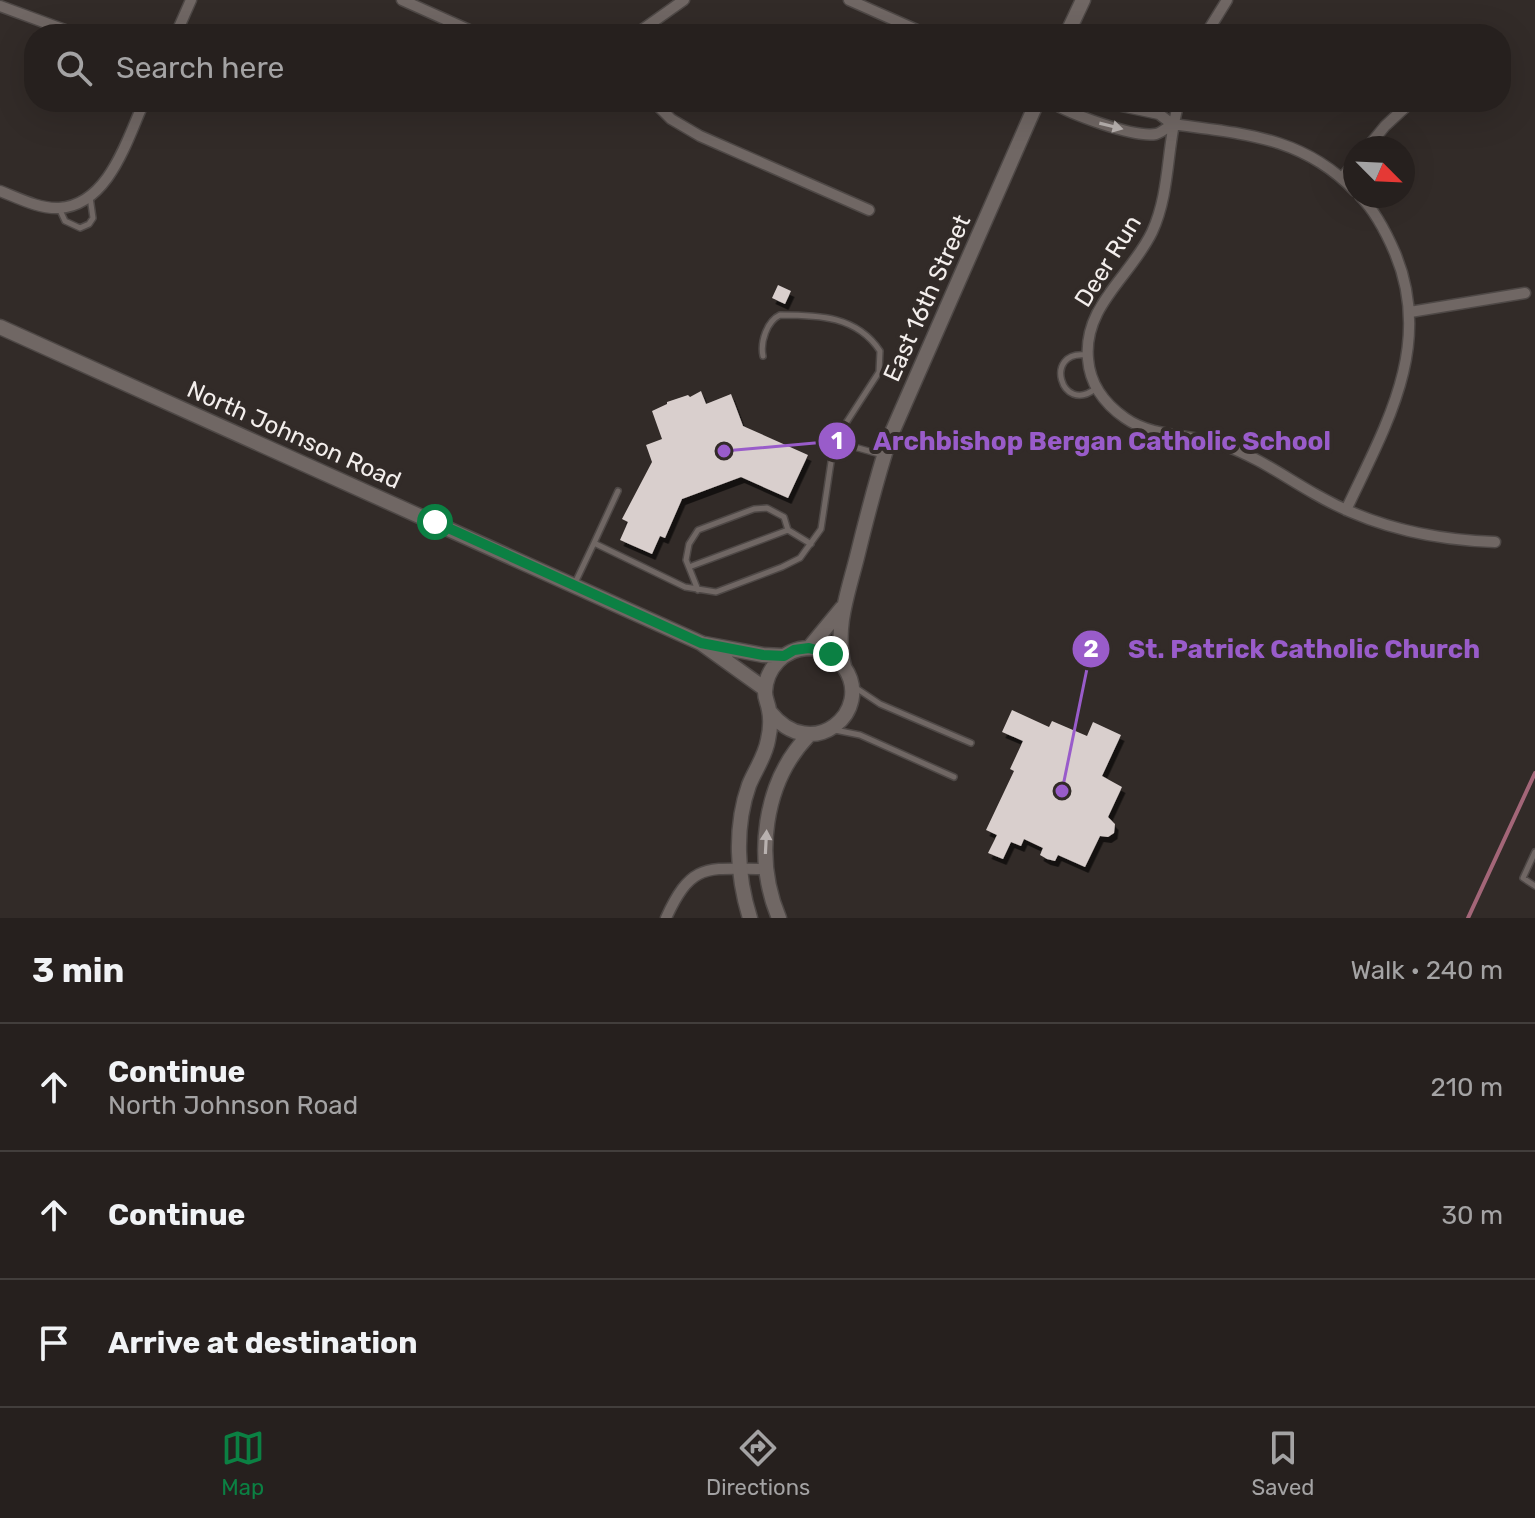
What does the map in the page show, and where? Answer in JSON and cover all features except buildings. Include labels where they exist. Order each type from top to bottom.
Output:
[{"type":"main road","points":[[1072,24],[1083,0]]},
{"type":"main road","name":"East 16th Street","points":[[844,666],[840,651],[842,608],[884,456],[1033,112]]},
{"type":"main road","name":"North Johnson Road","points":[[0,327],[701,643],[765,689]]},
{"type":"main road","name":"East 16th Street","points":[[809,648],[842,608]]},
{"type":"main road","name":"North Johnson Road","points":[[701,643],[784,656]]},
{"type":"main road","points":[[750,918],[739,869],[744,802],[768,741],[770,712],[765,689],[771,671],[784,656],[794,650],[809,648],[831,654],[844,666],[851,685],[851,698],[846,714],[830,729],[809,735],[793,732],[780,725],[770,712]]},
{"type":"main road","points":[[779,918],[765,869],[768,815],[787,765],[797,747],[809,735]]},
{"type":"street","points":[[180,24],[191,0]]},
{"type":"street","points":[[402,0],[456,24]]},
{"type":"street","points":[[650,24],[684,0]]},
{"type":"street","points":[[851,0],[904,24]]},
{"type":"street","points":[[1212,24],[1227,0]]},
{"type":"street","points":[[0,6],[49,24]]},
{"type":"street","points":[[0,191],[40,206],[59,208],[76,204],[90,196],[108,178],[139,112]]},
{"type":"street","points":[[664,112],[700,136],[869,210]]},
{"type":"street","points":[[1071,112],[1133,131],[1156,134],[1172,124]]},
{"type":"street","points":[[1150,112],[1159,114],[1172,124],[1278,141],[1311,157],[1342,178]]},
{"type":"street","name":"Deer Run","points":[[1176,112],[1164,202],[1152,233],[1134,262],[1099,306],[1090,330],[1089,371],[1106,402],[1128,420],[1154,431],[1224,445],[1256,459],[1346,510],[1408,531],[1458,541],[1495,542]]},
{"type":"street","points":[[1377,136],[1400,112]]},
{"type":"street","points":[[1346,510],[1389,418],[1410,343],[1410,312],[1402,269],[1386,231],[1369,208]]},
{"type":"street","points":[[1410,312],[1525,293]]},
{"type":"street","points":[[666,918],[687,880],[698,873],[765,869]]},
{"type":"lane","points":[[59,208],[65,221],[80,228],[93,218],[90,196]]},
{"type":"lane","points":[[594,543],[675,582],[716,592],[800,558],[821,529],[831,462],[846,423],[879,372],[880,351],[858,327],[843,321],[780,315],[774,318],[766,332],[761,349],[763,356]]},
{"type":"lane","points":[[1087,355],[1074,355],[1068,359],[1063,364],[1060,377],[1066,389],[1078,395],[1096,388]]},
{"type":"lane","points":[[840,443],[884,456]]},
{"type":"lane","points":[[574,585],[618,491]]},
{"type":"lane","points":[[698,590],[686,560],[689,544],[698,530],[705,526],[754,509],[767,508],[784,517],[788,530],[811,544]]},
{"type":"lane","points":[[689,567],[788,530]]},
{"type":"lane","points":[[851,685],[880,704],[971,743]]},
{"type":"lane","points":[[830,729],[860,735],[954,777]]},
{"type":"lane","points":[[1535,852],[1523,878],[1535,886]]},
{"type":"waterway","points":[[1468,918],[1535,773]]},
{"type":"place","name":"Archbishop Bergan Catholic School","points":[[724,451]]},
{"type":"place","name":"St. Patrick Catholic Church","points":[[1062,791]]},
{"type":"route","points":[[435,522],[701,643],[763,655],[784,656],[794,650],[809,648],[831,654]]}]
